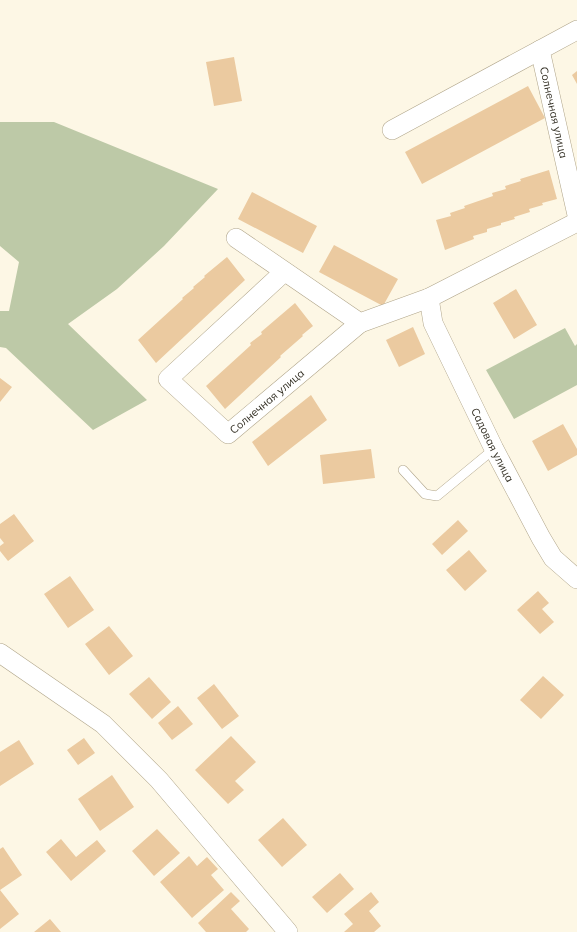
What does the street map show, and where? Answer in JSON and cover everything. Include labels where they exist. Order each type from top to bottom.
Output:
[{"type":"street","points":[[392,130],[577,30]]},
{"type":"street","name":"Солнечная улица","points":[[540,50],[577,215]]},
{"type":"street","name":"Солнечная улица","points":[[284,272],[168,379],[228,434],[360,323],[429,298],[577,222]]},
{"type":"street","points":[[236,238],[360,323]]},
{"type":"street","name":"Садовая улица","points":[[429,298],[433,323],[494,449],[553,558],[577,579]]},
{"type":"street","points":[[1,660],[103,724],[159,780],[288,932]]},
{"type":"lane","points":[[403,470],[425,494],[437,496],[494,449]]},
{"type":"green space","points":[[0,122],[54,122],[218,189],[164,246],[117,289],[68,324],[147,400],[93,430],[6,348],[0,347],[0,311],[9,311],[19,262],[0,246]]},
{"type":"green space","points":[[565,328],[575,346],[577,344],[577,385],[514,419],[486,370]]},
{"type":"building","points":[[234,57],[242,101],[214,106],[206,62]]},
{"type":"building","points":[[577,71],[577,84],[572,75]]},
{"type":"building","points":[[528,86],[545,118],[422,184],[405,152]]},
{"type":"building","points":[[549,170],[557,199],[542,203],[543,205],[529,209],[530,212],[514,217],[515,219],[501,223],[501,225],[487,229],[487,232],[473,236],[474,239],[445,250],[436,220],[451,216],[450,213],[465,208],[464,206],[493,196],[492,193],[506,189],[505,186],[521,181],[520,179]]},
{"type":"building","points":[[252,192],[317,226],[303,253],[238,219]]},
{"type":"building","points":[[334,245],[398,279],[383,306],[319,272]]},
{"type":"building","points":[[227,257],[245,280],[156,363],[138,340],[183,299],[182,298],[194,288],[193,287],[205,277],[204,276]]},
{"type":"building","points":[[516,289],[537,325],[514,339],[493,303]]},
{"type":"building","points":[[295,303],[313,326],[225,409],[206,386],[251,345],[250,343],[262,334],[261,332]]},
{"type":"building","points":[[413,327],[425,354],[399,367],[386,340]]},
{"type":"building","points":[[0,378],[12,387],[0,402]]},
{"type":"building","points":[[311,395],[327,420],[268,466],[252,442]]},
{"type":"building","points":[[563,424],[577,449],[577,455],[548,471],[532,441]]},
{"type":"building","points":[[371,449],[375,478],[323,484],[320,455]]},
{"type":"building","points":[[14,514],[34,541],[8,561],[0,551],[0,546],[4,543],[0,538],[0,524]]},
{"type":"building","points":[[458,520],[468,531],[442,555],[432,544]]},
{"type":"building","points":[[469,550],[487,571],[465,591],[446,570]]},
{"type":"building","points":[[70,576],[94,610],[68,628],[44,594]]},
{"type":"building","points":[[538,591],[549,603],[542,609],[554,622],[540,634],[517,610]]},
{"type":"building","points":[[109,626],[133,656],[109,675],[85,644]]},
{"type":"building","points":[[543,676],[564,695],[541,719],[520,700]]},
{"type":"building","points":[[149,677],[171,702],[152,719],[129,694]]},
{"type":"building","points":[[214,684],[239,716],[222,729],[197,698]]},
{"type":"building","points":[[178,706],[193,724],[172,740],[158,723]]},
{"type":"building","points":[[231,736],[256,762],[235,781],[244,790],[228,804],[195,770]]},
{"type":"building","points":[[84,738],[95,753],[78,765],[67,750]]},
{"type":"building","points":[[19,740],[34,764],[0,786],[0,752]]},
{"type":"building","points":[[112,775],[134,807],[100,831],[78,799]]},
{"type":"building","points":[[283,818],[307,845],[282,867],[258,840]]},
{"type":"building","points":[[157,829],[180,853],[154,876],[132,851]]},
{"type":"building","points":[[61,839],[76,857],[97,840],[106,851],[71,881],[46,852]]},
{"type":"building","points":[[3,847],[22,875],[0,890],[0,849]]},
{"type":"building","points":[[189,856],[197,866],[207,857],[218,869],[211,875],[224,890],[192,918],[160,882]]},
{"type":"building","points":[[340,873],[354,889],[327,913],[312,897]]},
{"type":"building","points":[[0,890],[19,914],[0,929]]},
{"type":"building","points":[[231,892],[240,901],[231,909],[249,929],[246,932],[206,932],[198,923]]},
{"type":"building","points":[[371,892],[379,902],[369,911],[381,926],[374,932],[344,932],[353,924],[344,914]]},
{"type":"building","points":[[50,919],[61,932],[34,932]]}]
